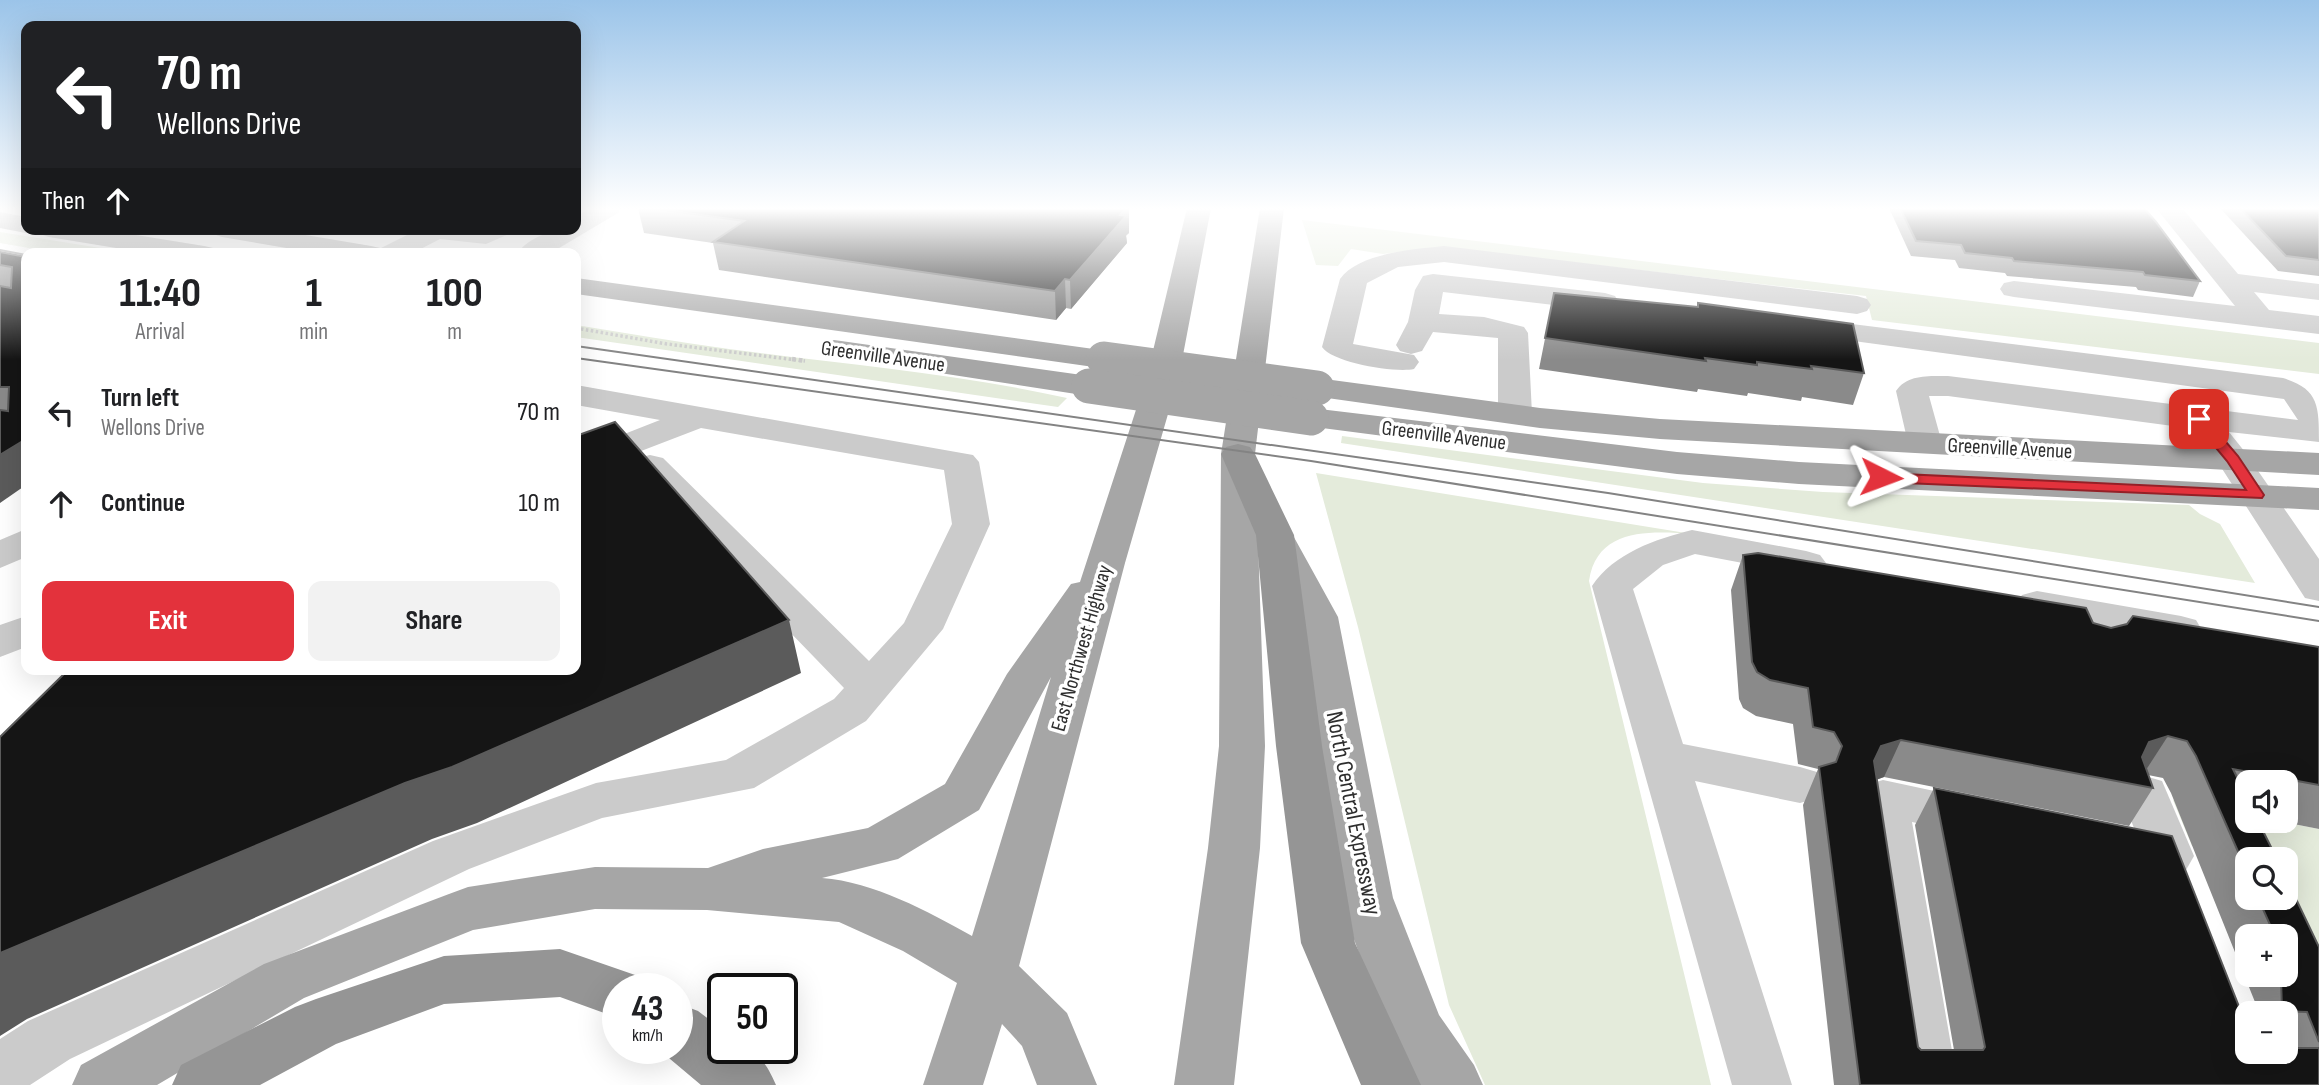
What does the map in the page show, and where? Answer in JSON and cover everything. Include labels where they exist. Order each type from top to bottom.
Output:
[{"type":"highway","points":[[1238,454],[1275,535],[1299,746],[1328,943],[1391,1085]]},
{"type":"highway","points":[[202,1085],[316,1025],[444,980],[560,973],[602,987]]},
{"type":"highway","points":[[693,1042],[746,1085]]},
{"type":"main road","name":"East Northwest Highway","points":[[953,1085],[989,973],[1105,563],[1163,376],[1188,259]]},
{"type":"main road","points":[[1204,1085],[1234,848],[1242,746],[1238,454],[1265,259]]},
{"type":"main road","name":"Greenville Avenue","points":[[581,287],[1095,372],[1731,468],[2319,499]]},
{"type":"main road","name":"Greenville Avenue","points":[[581,312],[1095,372]]},
{"type":"main road","name":"Greenville Avenue","points":[[1314,403],[1386,397],[1660,429],[2319,464]]},
{"type":"main road","name":"North Central Expressway","points":[[1275,535],[1317,617],[1366,898],[1416,1030],[1453,1085]]},
{"type":"main road","points":[[707,889],[762,870],[880,845],[962,797],[1023,685],[1105,563]]},
{"type":"main road","points":[[102,1085],[284,981],[468,909],[595,888],[707,889],[845,901],[922,935],[989,973],[1046,1031],[1067,1085]]},
{"type":"street","points":[[1402,259],[1392,260],[1354,279],[1337,347],[1343,351],[1403,362]]},
{"type":"street","points":[[1478,259],[1857,305]]},
{"type":"street","points":[[2211,259],[2260,318]]},
{"type":"street","points":[[2230,281],[2319,292]]},
{"type":"street","points":[[1386,397],[1423,322],[1433,282],[1626,305]]},
{"type":"street","points":[[2014,289],[2319,325]]},
{"type":"street","points":[[1423,322],[1484,326],[1513,333],[1515,414]]},
{"type":"street","points":[[1777,324],[2283,388],[2295,392],[2319,425]]},
{"type":"street","points":[[1925,443],[1912,391],[1923,386],[1948,386],[2319,432]]},
{"type":"street","points":[[0,1071],[49,1040],[452,855],[596,801],[737,776],[850,710],[922,629],[971,524],[961,463],[698,417],[586,402]]},
{"type":"street","points":[[581,463],[698,417]]},
{"type":"street","points":[[2199,419],[2233,459],[2312,569]]},
{"type":"street","points":[[629,445],[694,528],[744,582],[870,688]]},
{"type":"street","points":[[1762,1085],[1612,586],[1649,557],[1692,542],[1843,569]]},
{"type":"street","points":[[0,556],[21,544]]},
{"type":"street","points":[[1995,597],[2084,630],[2221,638]]},
{"type":"street","points":[[0,643],[21,632]]},
{"type":"street","points":[[1663,757],[1800,785]]},
{"type":"street","points":[[2113,845],[2175,875],[2145,794]]},
{"type":"street","points":[[1928,1085],[1883,798],[2018,826]]},
{"type":"green space","points":[[1314,259],[1344,259],[1338,266],[1316,265]]},
{"type":"green space","points":[[1540,259],[1621,259],[2319,343],[2319,374],[1872,320],[1866,296]]},
{"type":"green space","points":[[581,326],[729,349],[940,375],[1067,398],[1058,407],[581,338]]},
{"type":"green space","points":[[1342,436],[1703,483],[1823,492],[2189,505],[2220,524],[2255,583],[1341,443]]},
{"type":"green space","points":[[1316,473],[1692,534],[1627,536],[1602,551],[1594,564],[1589,581],[1711,1085],[1485,1085],[1449,1005],[1358,627]]},
{"type":"green space","points":[[2173,800],[2235,812],[2235,833],[2298,833],[2298,825],[2319,829],[2319,1058],[2291,987],[2298,987],[2298,924],[2286,924],[2286,910],[2298,910],[2298,847],[2235,847],[2235,856],[2192,846]]},
{"type":"building","points":[[0,259],[21,259],[21,442],[0,455],[0,410],[8,411],[9,387],[0,387],[0,286],[11,288],[12,267],[0,265]]},
{"type":"building","points":[[829,259],[1089,259],[1070,280],[1065,279],[1055,291]]},
{"type":"building","points":[[2012,259],[2183,259],[2200,281],[2145,275],[2143,272],[2014,261]]},
{"type":"building","points":[[1554,293],[1698,307],[1698,303],[1853,324],[1864,373],[1705,358],[1706,361],[1545,338]]},
{"type":"building","points":[[615,422],[789,620],[452,767],[405,783],[0,953],[0,737],[63,675],[581,675],[581,434]]},
{"type":"building","points":[[1758,553],[2086,608],[2093,623],[2111,628],[2127,624],[2133,616],[2319,647],[2319,785],[2298,781],[2298,770],[2233,769],[2235,833],[2264,833],[2271,847],[2236,847],[2187,741],[2168,736],[2149,742],[2142,757],[2153,788],[1901,740],[1881,746],[1874,761],[1918,1047],[1921,1050],[1983,1050],[1985,1047],[1934,788],[2172,836],[2237,1001],[2235,1064],[2298,1064],[2298,1048],[2319,1048],[2319,1085],[1860,1085],[1819,767],[1836,762],[1842,746],[1834,732],[1813,727],[1808,688],[1770,680],[1757,672],[1752,662],[1743,555]]},
{"type":"building","points":[[2298,903],[2319,947],[2319,1042],[2307,1012],[2298,1012],[2298,1001],[2282,1001],[2281,987],[2298,987],[2298,924],[2270,924],[2263,910],[2298,910]]},
{"type":"tram line","points":[[581,347],[1608,493],[2319,607]]},
{"type":"tram line","points":[[581,359],[1311,461],[2319,621]]},
{"type":"route","points":[[1881,477],[2257,495],[2233,459],[2199,419]]}]
